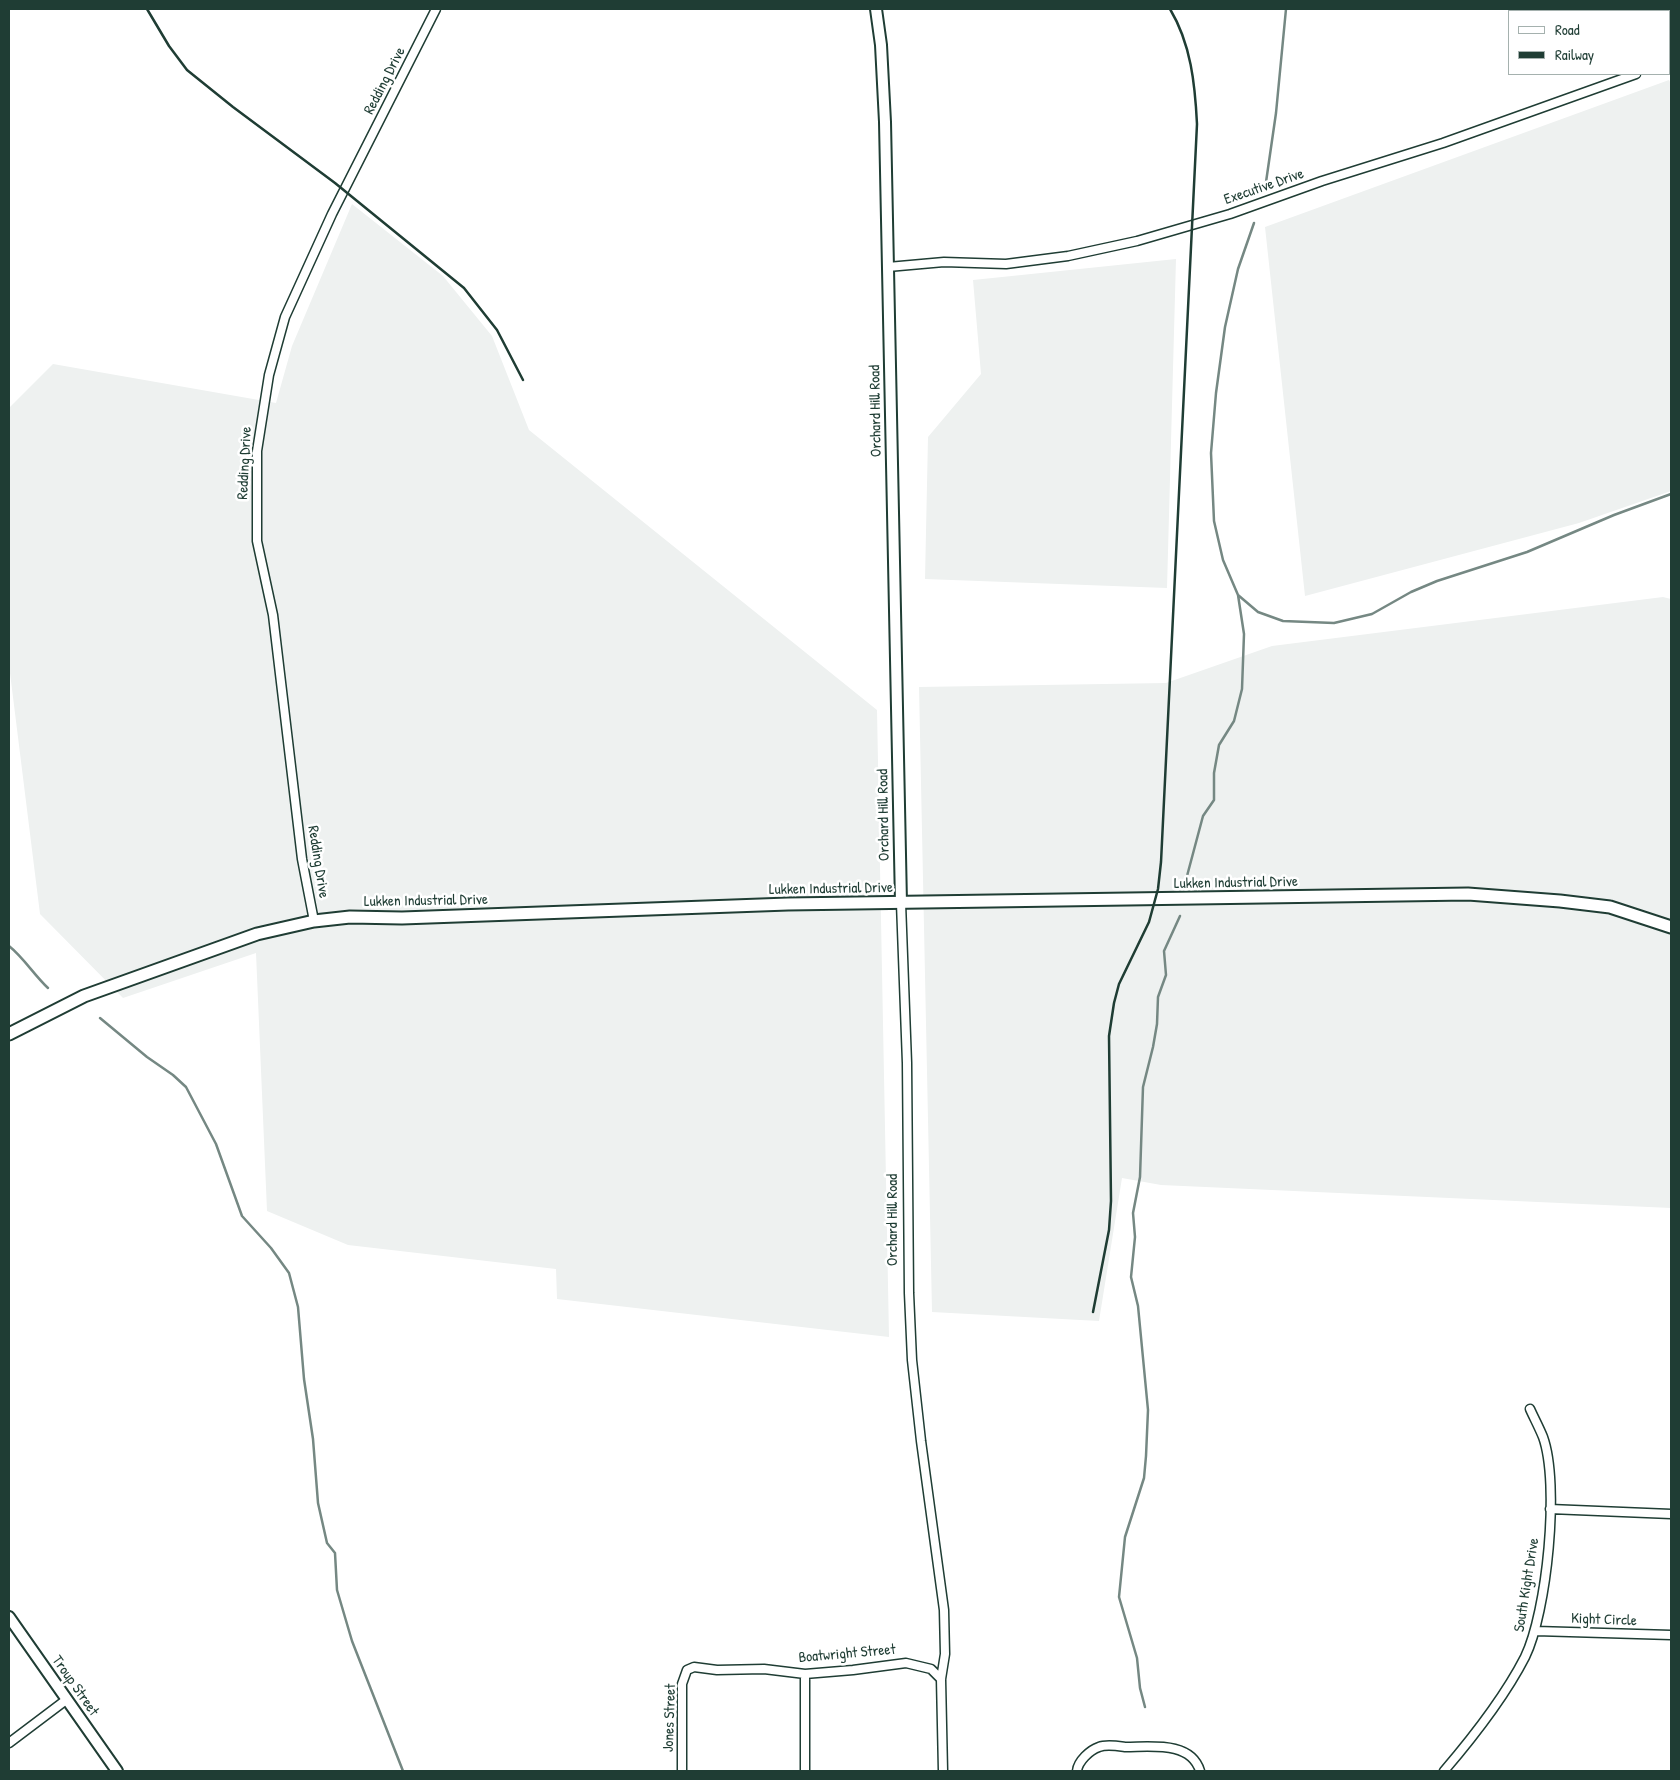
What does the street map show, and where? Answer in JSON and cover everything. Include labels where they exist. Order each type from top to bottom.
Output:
[{"type":"main road","name":"Lukken Industrial Drive","points":[[10,1031],[84,996],[257,934],[314,922],[350,918],[402,918],[665,908],[1468,894],[1610,907],[1671,927]]},
{"type":"street","name":"Redding Drive","points":[[314,922],[302,859],[272,615],[257,541],[257,451],[269,375],[285,316],[332,214],[436,9]]},
{"type":"street","name":"Orchard Hill Road","points":[[876,9],[881,45],[888,267],[901,903],[907,1063],[909,1293],[912,1360],[920,1441],[944,1610],[945,1654],[941,1679],[943,1771]]},
{"type":"street","name":"Executive Drive","points":[[888,267],[944,262],[1006,264],[1068,256],[1137,241],[1230,214],[1322,181],[1443,143],[1633,75]]},
{"type":"street","name":"South Kight Drive","points":[[1444,1771],[1499,1701],[1525,1657],[1536,1632],[1548,1547],[1550,1476],[1543,1438],[1530,1409]]},
{"type":"street","points":[[1550,1508],[1671,1514]]},
{"type":"street","name":"Troup Street","points":[[9,1617],[117,1771]]},
{"type":"street","name":"Kight Circle","points":[[1536,1632],[1671,1635]]},
{"type":"street","name":"Boatwright Street","points":[[750,1669],[806,1674],[906,1663],[931,1670],[941,1679]]},
{"type":"street","name":"Jones Street","points":[[682,1771],[682,1684],[687,1670],[694,1667],[717,1670],[750,1669]]},
{"type":"street","points":[[805,1771],[806,1674]]},
{"type":"street","points":[[9,1743],[66,1700]]},
{"type":"street","points":[[1077,1771],[1078,1766],[1086,1756],[1100,1746],[1165,1747],[1181,1750],[1191,1756],[1198,1764],[1200,1771]]},
{"type":"shaded area","points":[[1669,80],[1671,84],[1671,491],[1579,523],[1305,596],[1265,227]]},
{"type":"shaded area","points":[[352,204],[443,276],[492,336],[529,430],[877,710],[889,1337],[557,1299],[556,1269],[348,1245],[267,1211],[256,953],[123,998],[40,914],[9,665],[9,408],[53,364],[276,403],[292,346]]},
{"type":"shaded area","points":[[1176,259],[1167,588],[925,579],[928,437],[981,374],[973,280]]},
{"type":"shaded area","points":[[1663,597],[1671,599],[1671,1208],[1161,1185],[1122,1178],[1099,1321],[932,1312],[919,687],[1166,683],[1272,646]]},
{"type":"waterway","points":[[1265,189],[1276,113],[1286,9]]},
{"type":"waterway","points":[[1187,876],[1203,816],[1214,800],[1214,773],[1219,745],[1234,721],[1242,689],[1244,634],[1238,595],[1223,560],[1214,521],[1211,453],[1216,393],[1225,327],[1238,269],[1254,223]]},
{"type":"waterway","points":[[1238,595],[1258,612],[1283,621],[1334,623],[1372,614],[1411,592],[1437,581],[1527,552],[1614,515],[1671,494]]},
{"type":"waterway","points":[[1145,1707],[1140,1688],[1137,1658],[1119,1597],[1125,1537],[1144,1478],[1148,1410],[1138,1306],[1131,1277],[1135,1237],[1133,1213],[1140,1177],[1143,1087],[1157,1024],[1158,997],[1166,975],[1164,951],[1180,916]]},
{"type":"waterway","points":[[9,946],[48,988]]},
{"type":"waterway","points":[[100,1018],[186,1087],[216,1144],[242,1216],[271,1248],[289,1273],[298,1307],[304,1379],[313,1439],[318,1503],[327,1543],[335,1553],[337,1590],[352,1641],[403,1771]]},
{"type":"railway","points":[[147,9],[169,46],[187,70],[335,183],[464,288],[497,330],[523,380]]},
{"type":"railway","points":[[1093,1312],[1109,1230],[1111,1201],[1109,1036],[1119,984],[1149,922],[1158,889],[1161,862],[1197,124],[1191,65],[1183,36],[1170,9]]}]
